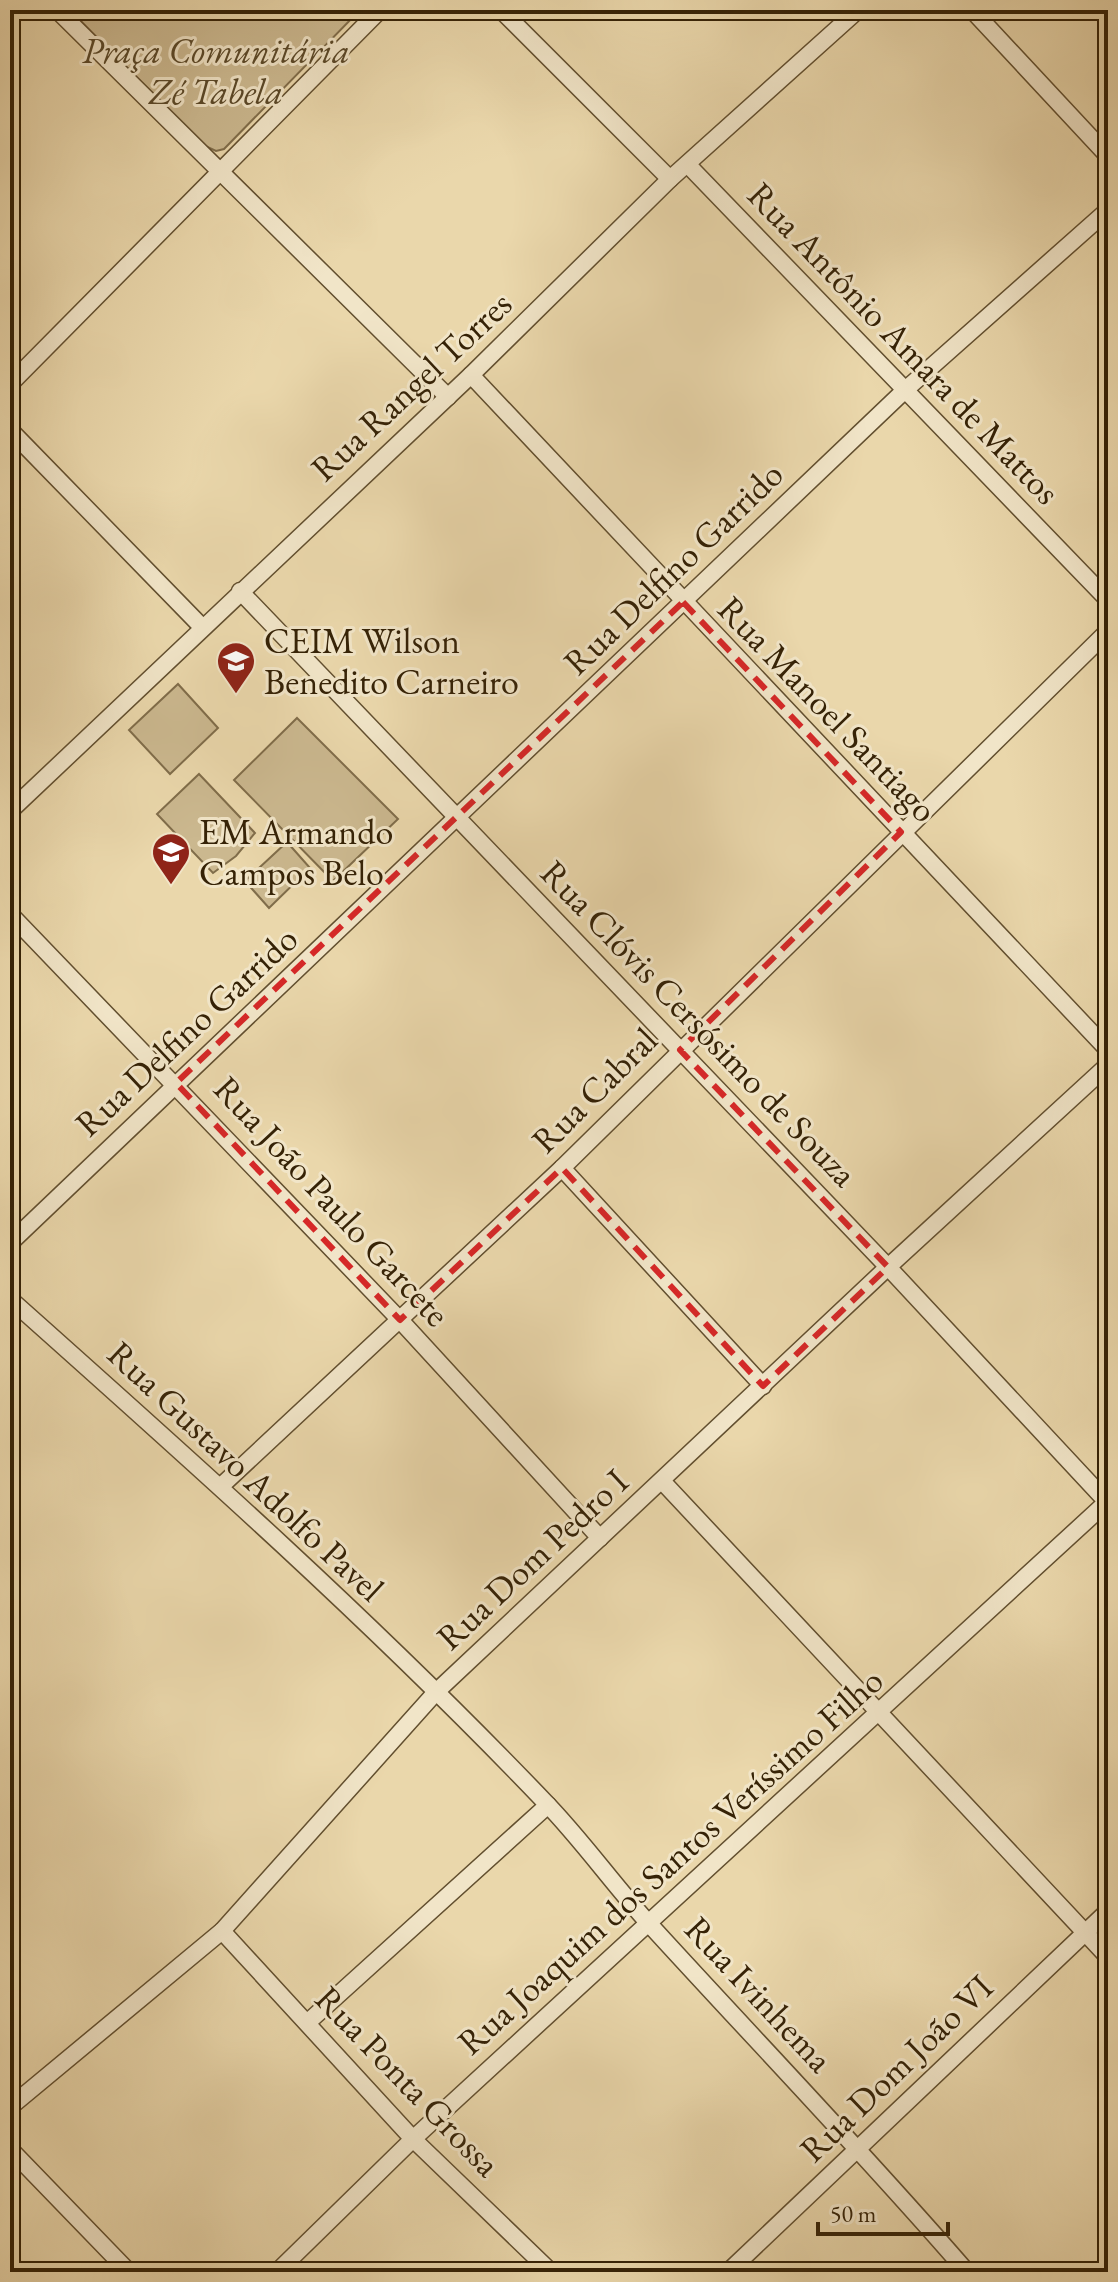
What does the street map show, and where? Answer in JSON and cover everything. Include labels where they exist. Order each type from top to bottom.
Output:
[{"type":"street","points":[[57,10],[218,173],[448,397]]},
{"type":"street","points":[[10,384],[380,10]]},
{"type":"street","points":[[501,10],[670,179]]},
{"type":"street","name":"Rua Rangel Torres","points":[[10,811],[471,375],[670,179],[858,10]]},
{"type":"street","points":[[972,10],[1108,156]]},
{"type":"street","name":"Rua Antônio Amara de Mattos","points":[[688,165],[1108,600]]},
{"type":"street","name":"Rua Delfino Garrido","points":[[10,1243],[904,391],[1108,210]]},
{"type":"street","name":"Rua Manoel Santiago","points":[[471,375],[1108,1050]]},
{"type":"street","points":[[10,430],[202,627]]},
{"type":"street","name":"Rua Clóvis Cersósimo de Souza","points":[[240,591],[888,1267],[1108,1502]]},
{"type":"street","name":"Rua Cabral","points":[[220,1487],[562,1168],[1108,631]]},
{"type":"street","name":"Rua João Paulo Garcete","points":[[10,914],[176,1083],[600,1538]]},
{"type":"street","name":"Rua Dom Pedro I","points":[[10,2107],[222,1931],[436,1692],[1108,1065]]},
{"type":"street","points":[[562,1168],[763,1386]]},
{"type":"street","name":"Rua Gustavo Adolfo Pavel","points":[[10,1299],[220,1487],[436,1692]]},
{"type":"street","points":[[662,1481],[1108,1957]]},
{"type":"street","name":"Rua Joaquim dos Santos Veríssimo Filho","points":[[277,2272],[413,2139],[1108,1502]]},
{"type":"street","name":"Rua Ivinhema","points":[[436,1692],[548,1805],[650,1925],[859,2147],[967,2272]]},
{"type":"street","points":[[307,2023],[548,1805]]},
{"type":"street","name":"Rua Dom João VI","points":[[728,2272],[1108,1911]]},
{"type":"street","name":"Rua Ponta Grossa","points":[[222,1931],[413,2139],[551,2272]]},
{"type":"street","points":[[10,2149],[129,2272]]},
{"type":"highlighted area","points":[[683,602],[901,832],[680,1050],[888,1267],[763,1386],[562,1168],[400,1320],[176,1083]]},
{"type":"green space","name":"Praça Comunitária Zé Tabela","points":[[70,10],[360,10],[224,149],[216,151],[201,144]]},
{"type":"green space","points":[[178,684],[218,728],[170,774],[129,730]]},
{"type":"green space","points":[[297,718],[398,819],[333,881],[234,780]]},
{"type":"green space","points":[[199,774],[255,833],[236,856],[213,873],[157,814]]},
{"type":"green space","points":[[287,842],[310,868],[269,908],[245,881]]},
{"type":"place","name":"CEIM Wilson Benedito Carneiro","points":[[236,695]]},
{"type":"place","name":"EM Armando Campos Belo","points":[[171,886]]}]
